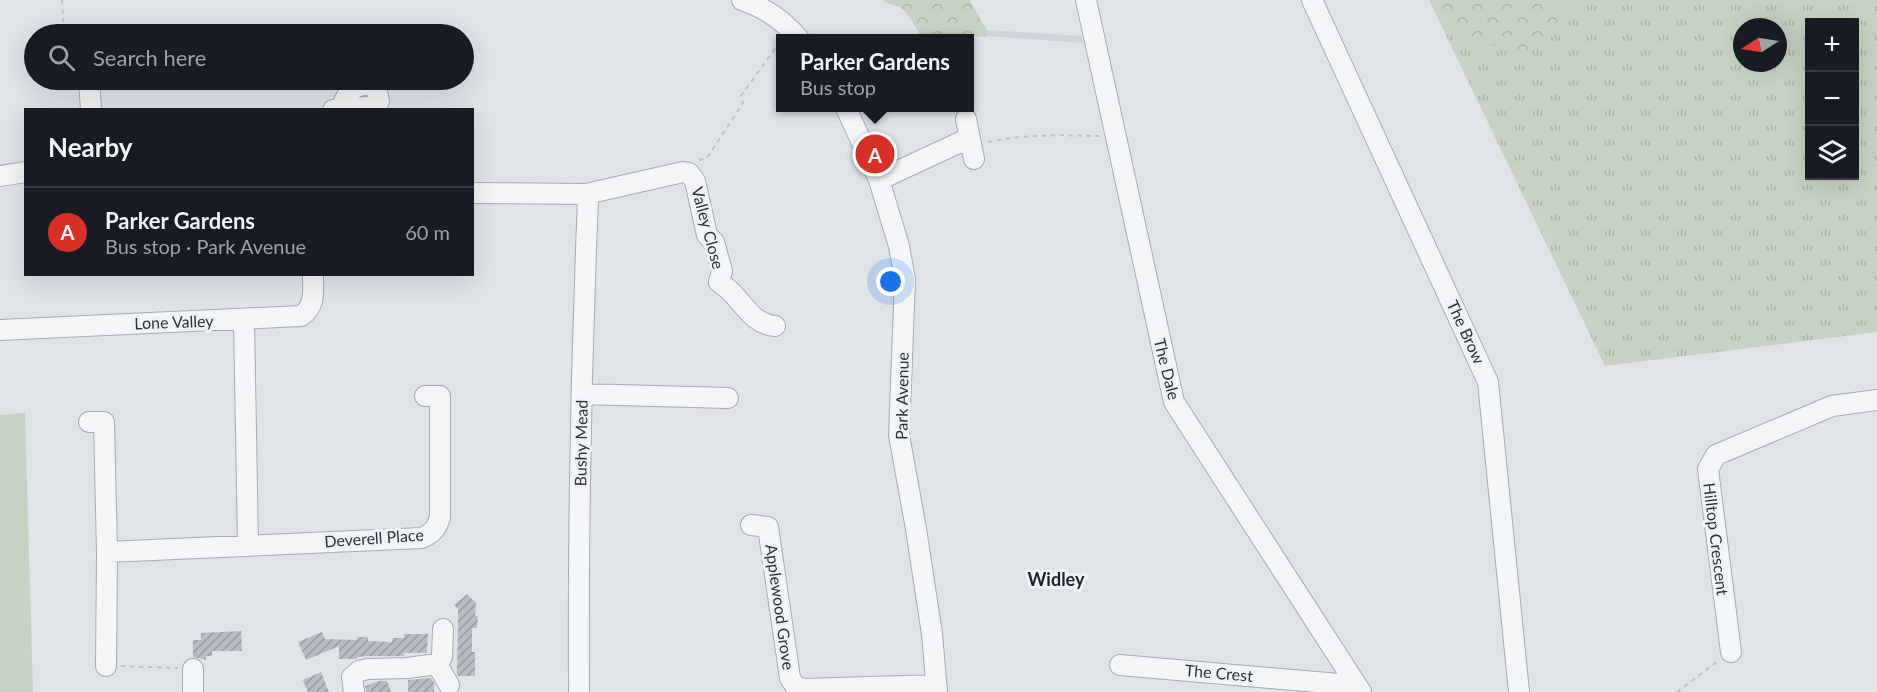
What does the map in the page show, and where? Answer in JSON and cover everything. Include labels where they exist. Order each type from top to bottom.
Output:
[{"type":"street","points":[[742,0],[769,13],[795,34]]},
{"type":"street","name":"The Dale","points":[[1086,0],[1174,402],[1358,686]]},
{"type":"street","name":"The Brow","points":[[1312,0],[1488,382],[1520,692]]},
{"type":"street","points":[[89,90],[92,108]]},
{"type":"street","name":"Park Avenue","points":[[848,112],[879,180],[899,246],[905,280],[899,435],[932,634],[937,688]]},
{"type":"street","points":[[879,180],[970,141]]},
{"type":"street","points":[[0,176],[24,171]]},
{"type":"street","name":"Valley Close","points":[[586,194],[689,172],[696,181],[707,235],[714,242],[722,272],[719,282],[733,293],[756,320],[765,326],[775,327]]},
{"type":"street","points":[[474,192],[586,194]]},
{"type":"street","name":"Bushy Mead","points":[[579,692],[579,543],[588,200],[586,194]]},
{"type":"street","name":"Lone Valley","points":[[0,330],[301,316],[309,311],[313,300],[313,276]]},
{"type":"street","points":[[244,319],[248,545]]},
{"type":"street","points":[[582,394],[728,398]]},
{"type":"street","name":"Deverell Place","points":[[107,552],[422,538],[431,534],[437,527],[440,517],[438,396]]},
{"type":"street","name":"Hilltop Crescent","points":[[1731,652],[1708,469],[1716,456],[1832,406],[1877,400]]},
{"type":"street","points":[[104,422],[107,552],[106,666]]},
{"type":"street","name":"Applewood Grove","points":[[763,521],[791,689],[937,688]]},
{"type":"street","points":[[354,692],[352,677],[359,671],[437,664],[442,657],[443,629]]},
{"type":"street","points":[[437,664],[449,685]]},
{"type":"street","name":"The Crest","points":[[1120,665],[1358,686]]},
{"type":"street","points":[[193,669],[193,692]]},
{"type":"path","points":[[62,0],[63,24]]},
{"type":"path","points":[[689,172],[693,162],[707,158],[743,103],[741,96],[776,46]]},
{"type":"path","points":[[970,141],[1036,134],[1115,136]]},
{"type":"path","points":[[1677,692],[1731,652]]},
{"type":"path","points":[[106,666],[193,669]]},
{"type":"shaded area","points":[[969,0],[987,30],[1082,36],[1083,43],[974,34],[919,31]]},
{"type":"green space","points":[[883,0],[969,0],[987,30],[987,37],[974,36],[974,34],[919,34],[904,10]]},
{"type":"green space","points":[[1429,0],[1877,0],[1877,332],[1605,366]]},
{"type":"green space","points":[[1438,0],[1562,0],[1557,33],[1527,51],[1456,39]]},
{"type":"green space","points":[[25,413],[33,692],[0,692],[0,415]]},
{"type":"building","points":[[467,594],[476,603],[475,616],[478,616],[477,628],[472,628],[475,676],[458,676],[458,609],[454,605]]},
{"type":"building","points":[[241,631],[242,651],[212,651],[212,656],[206,656],[206,660],[193,657],[193,640],[201,640],[201,633]]},
{"type":"building","points":[[322,632],[325,639],[357,640],[357,637],[368,637],[368,641],[392,642],[393,638],[404,638],[404,634],[428,634],[427,653],[339,659],[339,646],[306,660],[298,642]]},
{"type":"building","points":[[321,672],[329,692],[308,692],[303,680]]},
{"type":"building","points":[[431,678],[434,683],[434,692],[408,692],[408,680]]},
{"type":"building","points":[[387,681],[391,692],[366,692],[365,686]]},
{"type":"place","name":"Parker Gardens","points":[[875,154]]},
{"type":"district","name":"Widley","points":[[1056,580]]}]
